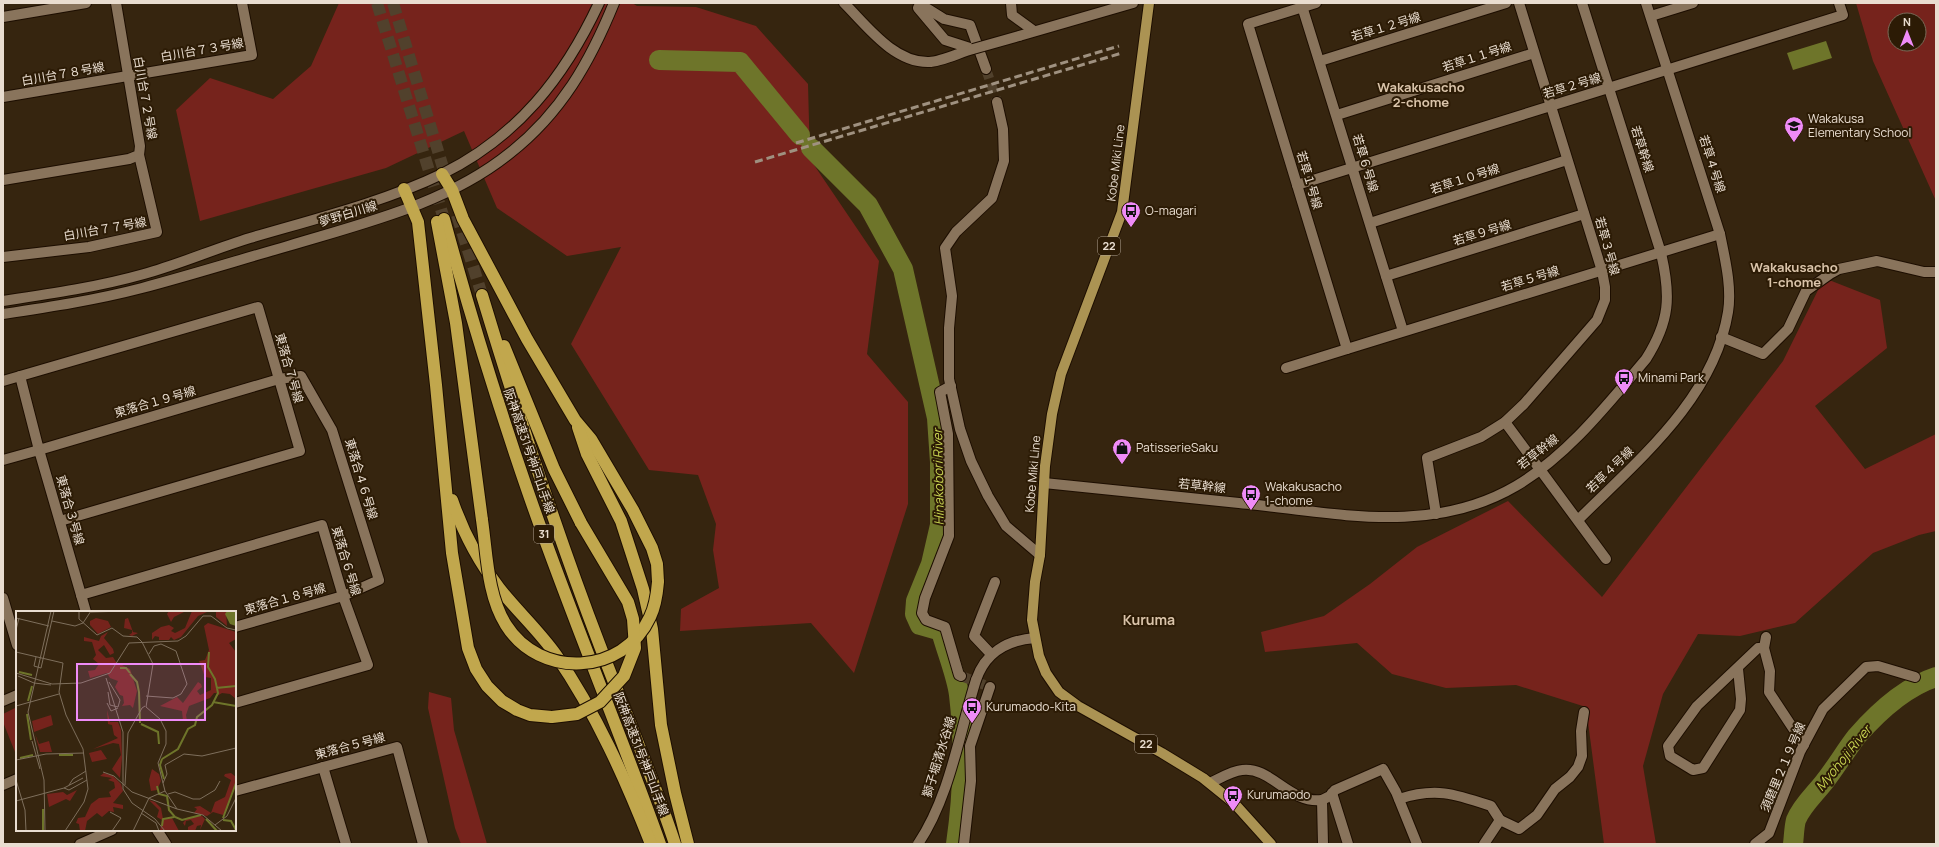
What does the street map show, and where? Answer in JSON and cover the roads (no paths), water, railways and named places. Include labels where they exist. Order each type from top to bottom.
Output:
[{"type":"highway","points":[[442,174],[452,190],[464,219],[527,339],[575,420],[586,454],[621,521],[643,588],[652,629],[662,732],[688,844]]},
{"type":"highway","name":"31","points":[[404,189],[418,222],[446,482],[463,530],[477,558],[499,589],[554,654],[586,701],[632,797],[651,844]]},
{"type":"highway","name":"阪神高速31号神戸山手線","points":[[575,420],[591,439],[633,510],[652,548],[657,564],[658,582],[654,606],[646,624],[633,640],[617,653],[607,658],[586,664],[564,663],[548,659],[528,649],[506,625],[490,582],[441,221],[487,370],[529,493],[660,844]]},
{"type":"highway","name":"阪神高速31号神戸山手線","points":[[446,482],[452,552],[468,648],[476,669],[487,686],[502,701],[517,710],[530,715],[552,717],[577,714],[600,702],[624,676],[634,648],[633,619],[628,602],[581,523],[554,469],[520,381],[482,296],[539,478],[600,647],[630,722],[675,844]]},
{"type":"main road","name":"Kobe Miki Line","points":[[1149,3],[1122,212],[1061,374],[1052,414],[1044,483],[1040,555],[1034,582],[1032,612],[1035,638],[1039,656],[1046,673],[1059,692],[1066,698],[1162,753],[1210,783],[1234,803],[1271,844]]},
{"type":"street","points":[[3,17],[86,3]]},
{"type":"street","name":"白川台７２号線","points":[[3,180],[129,159],[139,155],[140,146],[116,3]]},
{"type":"street","name":"白川台７３号線","points":[[128,76],[252,55],[242,3]]},
{"type":"street","name":"夢野白川線","points":[[3,301],[62,292],[142,275],[226,246],[372,201],[442,174],[481,151],[522,118],[547,91],[584,35],[599,3]]},
{"type":"street","name":"夢野白川線","points":[[3,314],[48,308],[140,288],[345,229],[412,207],[452,190],[511,153],[541,126],[571,88],[588,61],[614,3]]},
{"type":"street","points":[[844,3],[885,44],[912,61],[931,62],[1132,3]]},
{"type":"street","points":[[1012,3],[1012,15],[1034,32]]},
{"type":"street","name":"若草１号線","points":[[1316,3],[1302,5],[1248,24],[1348,349]]},
{"type":"street","name":"若草１２号線","points":[[1320,61],[1506,3]]},
{"type":"street","name":"若草３号線","points":[[1436,514],[1427,458],[1481,437],[1505,422],[1524,404],[1597,320],[1605,300],[1606,287],[1602,271],[1519,3]]},
{"type":"street","name":"若草幹線","points":[[1044,483],[1401,518],[1436,514],[1485,500],[1514,487],[1541,470],[1580,434],[1636,371],[1655,344],[1667,308],[1668,284],[1661,253],[1582,3]]},
{"type":"street","name":"若草４号線","points":[[1578,520],[1644,455],[1694,397],[1717,353],[1728,312],[1728,273],[1720,234],[1646,3]]},
{"type":"street","points":[[1651,16],[1693,3]]},
{"type":"street","name":"若草２号線","points":[[1297,185],[1354,169],[1550,106],[1668,71],[1843,15],[1839,3]]},
{"type":"street","points":[[973,49],[946,40],[918,8],[920,4],[944,19],[970,25],[986,69]]},
{"type":"street","name":"若草６号線","points":[[1302,5],[1403,331]]},
{"type":"street","name":"若草１１号線","points":[[1337,115],[1534,53]]},
{"type":"street","name":"白川台７８号線","points":[[3,97],[128,76]]},
{"type":"street","points":[[997,102],[1003,129],[1004,161],[992,198],[956,232],[945,248],[952,296],[949,328],[951,386],[960,429],[971,461],[988,496],[1006,526],[1040,555]]},
{"type":"street","name":"白川台７７号線","points":[[3,257],[89,247],[157,232],[139,155]]},
{"type":"street","name":"若草１０号線","points":[[1370,223],[1567,160]]},
{"type":"street","name":"若草９号線","points":[[1386,276],[1584,214]]},
{"type":"street","name":"若草５号線","points":[[1348,349],[1720,234]]},
{"type":"street","points":[[1721,337],[1763,354],[1788,329],[1806,291],[1839,269],[1877,261],[1924,272],[1936,272]]},
{"type":"street","name":"東落合７号線","points":[[3,381],[258,307],[300,451],[60,521]]},
{"type":"street","points":[[1286,368],[1348,349]]},
{"type":"street","name":"東落合３号線","points":[[20,376],[38,450],[86,611]]},
{"type":"street","name":"東落合４６号線","points":[[279,379],[301,376],[332,430],[377,572],[379,580],[343,596]]},
{"type":"street","name":"東落合１９号線","points":[[38,450],[279,379]]},
{"type":"street","points":[[951,386],[940,392],[948,434],[949,536],[925,598],[922,613],[926,620],[945,627],[959,675],[961,676]]},
{"type":"street","points":[[1505,422],[1606,559]]},
{"type":"street","points":[[3,460],[38,450]]},
{"type":"street","name":"東落合６号線","points":[[82,595],[322,525],[343,596],[368,665],[236,703]]},
{"type":"street","points":[[991,654],[974,636],[995,582]]},
{"type":"street","name":"東落合１８号線","points":[[236,627],[343,596]]},
{"type":"street","points":[[3,598],[6,616],[16,642]]},
{"type":"street","points":[[1766,637],[1764,648],[1770,671],[1768,683],[1771,697],[1780,707],[1790,726],[1804,745]]},
{"type":"street","name":"獅子堀清水谷線","points":[[918,844],[937,809],[945,787],[980,668],[991,654],[997,650],[1014,641],[1035,638]]},
{"type":"street","points":[[1738,669],[1741,699],[1740,710],[1703,768],[1693,770],[1670,756],[1668,746],[1697,706],[1738,669],[1758,648],[1764,648]]},
{"type":"street","name":"須磨里２１９号線","points":[[1769,833],[1804,745],[1823,709],[1866,667],[1878,666],[1915,677]]},
{"type":"street","points":[[964,844],[971,780],[970,746],[990,687]]},
{"type":"street","points":[[3,701],[16,695]]},
{"type":"street","points":[[1399,799],[1417,793],[1451,793],[1491,806],[1500,820],[1519,829],[1537,815],[1555,789],[1570,777],[1578,767],[1582,756],[1581,731],[1584,712]]},
{"type":"street","name":"東落合５号線","points":[[236,791],[398,747],[423,844]]},
{"type":"street","points":[[323,767],[346,844]]},
{"type":"street","points":[[1210,783],[1241,770],[1256,770],[1303,799],[1313,801],[1322,800],[1330,796],[1338,788],[1383,769],[1392,782],[1417,844]]},
{"type":"street","points":[[3,785],[16,779]]},
{"type":"street","points":[[1332,793],[1348,844]]},
{"type":"street","points":[[1322,800],[1323,844]]},
{"type":"street","points":[[1484,844],[1500,820]]},
{"type":"street","points":[[80,844],[110,831]]},
{"type":"street","points":[[159,831],[166,844]]},
{"type":"street","points":[[1755,844],[1769,833],[1771,844]]},
{"type":"waterway","name":"Hinakobori River","points":[[659,60],[740,62],[800,135]]},
{"type":"waterway","name":"Hinakobori River","points":[[811,148],[868,205],[903,269],[937,418],[940,462],[940,525],[931,564],[916,601],[915,614],[920,625],[941,631],[958,688],[963,751],[960,807],[956,844]]},
{"type":"waterway","name":"Myohoji River","points":[[1793,844],[1795,823],[1805,804],[1829,776],[1857,736],[1883,709],[1893,701],[1914,687],[1936,677]]},
{"type":"tunnel","points":[[377,3],[444,219]]},
{"type":"tunnel","points":[[393,3],[448,184]]},
{"type":"tunnel","points":[[986,69],[997,102]]},
{"type":"tunnel","points":[[457,215],[482,295]]},
{"type":"tunnel","points":[[961,676],[990,687]]},
{"type":"railway","points":[[796,143],[1119,46]]},
{"type":"railway","points":[[755,162],[1122,53]]},
{"type":"place","name":"Wakakusa Elementary School","points":[[1794,143]]},
{"type":"place","name":"O-magari","points":[[1131,228]]},
{"type":"place","name":"Minami Park","points":[[1624,395]]},
{"type":"place","name":"PatisserieSaku","points":[[1122,465]]},
{"type":"place","name":"Wakakusacho 1-chome","points":[[1251,511]]},
{"type":"place","name":"Kurumaodo-Kita","points":[[972,724]]},
{"type":"place","name":"Kurumaodo","points":[[1233,812]]},
{"type":"district","name":"Wakakusacho 2-chome","points":[[1421,94]]},
{"type":"district","name":"Wakakusacho 1-chome","points":[[1794,274]]},
{"type":"district","name":"Kuruma","points":[[1149,620]]}]
